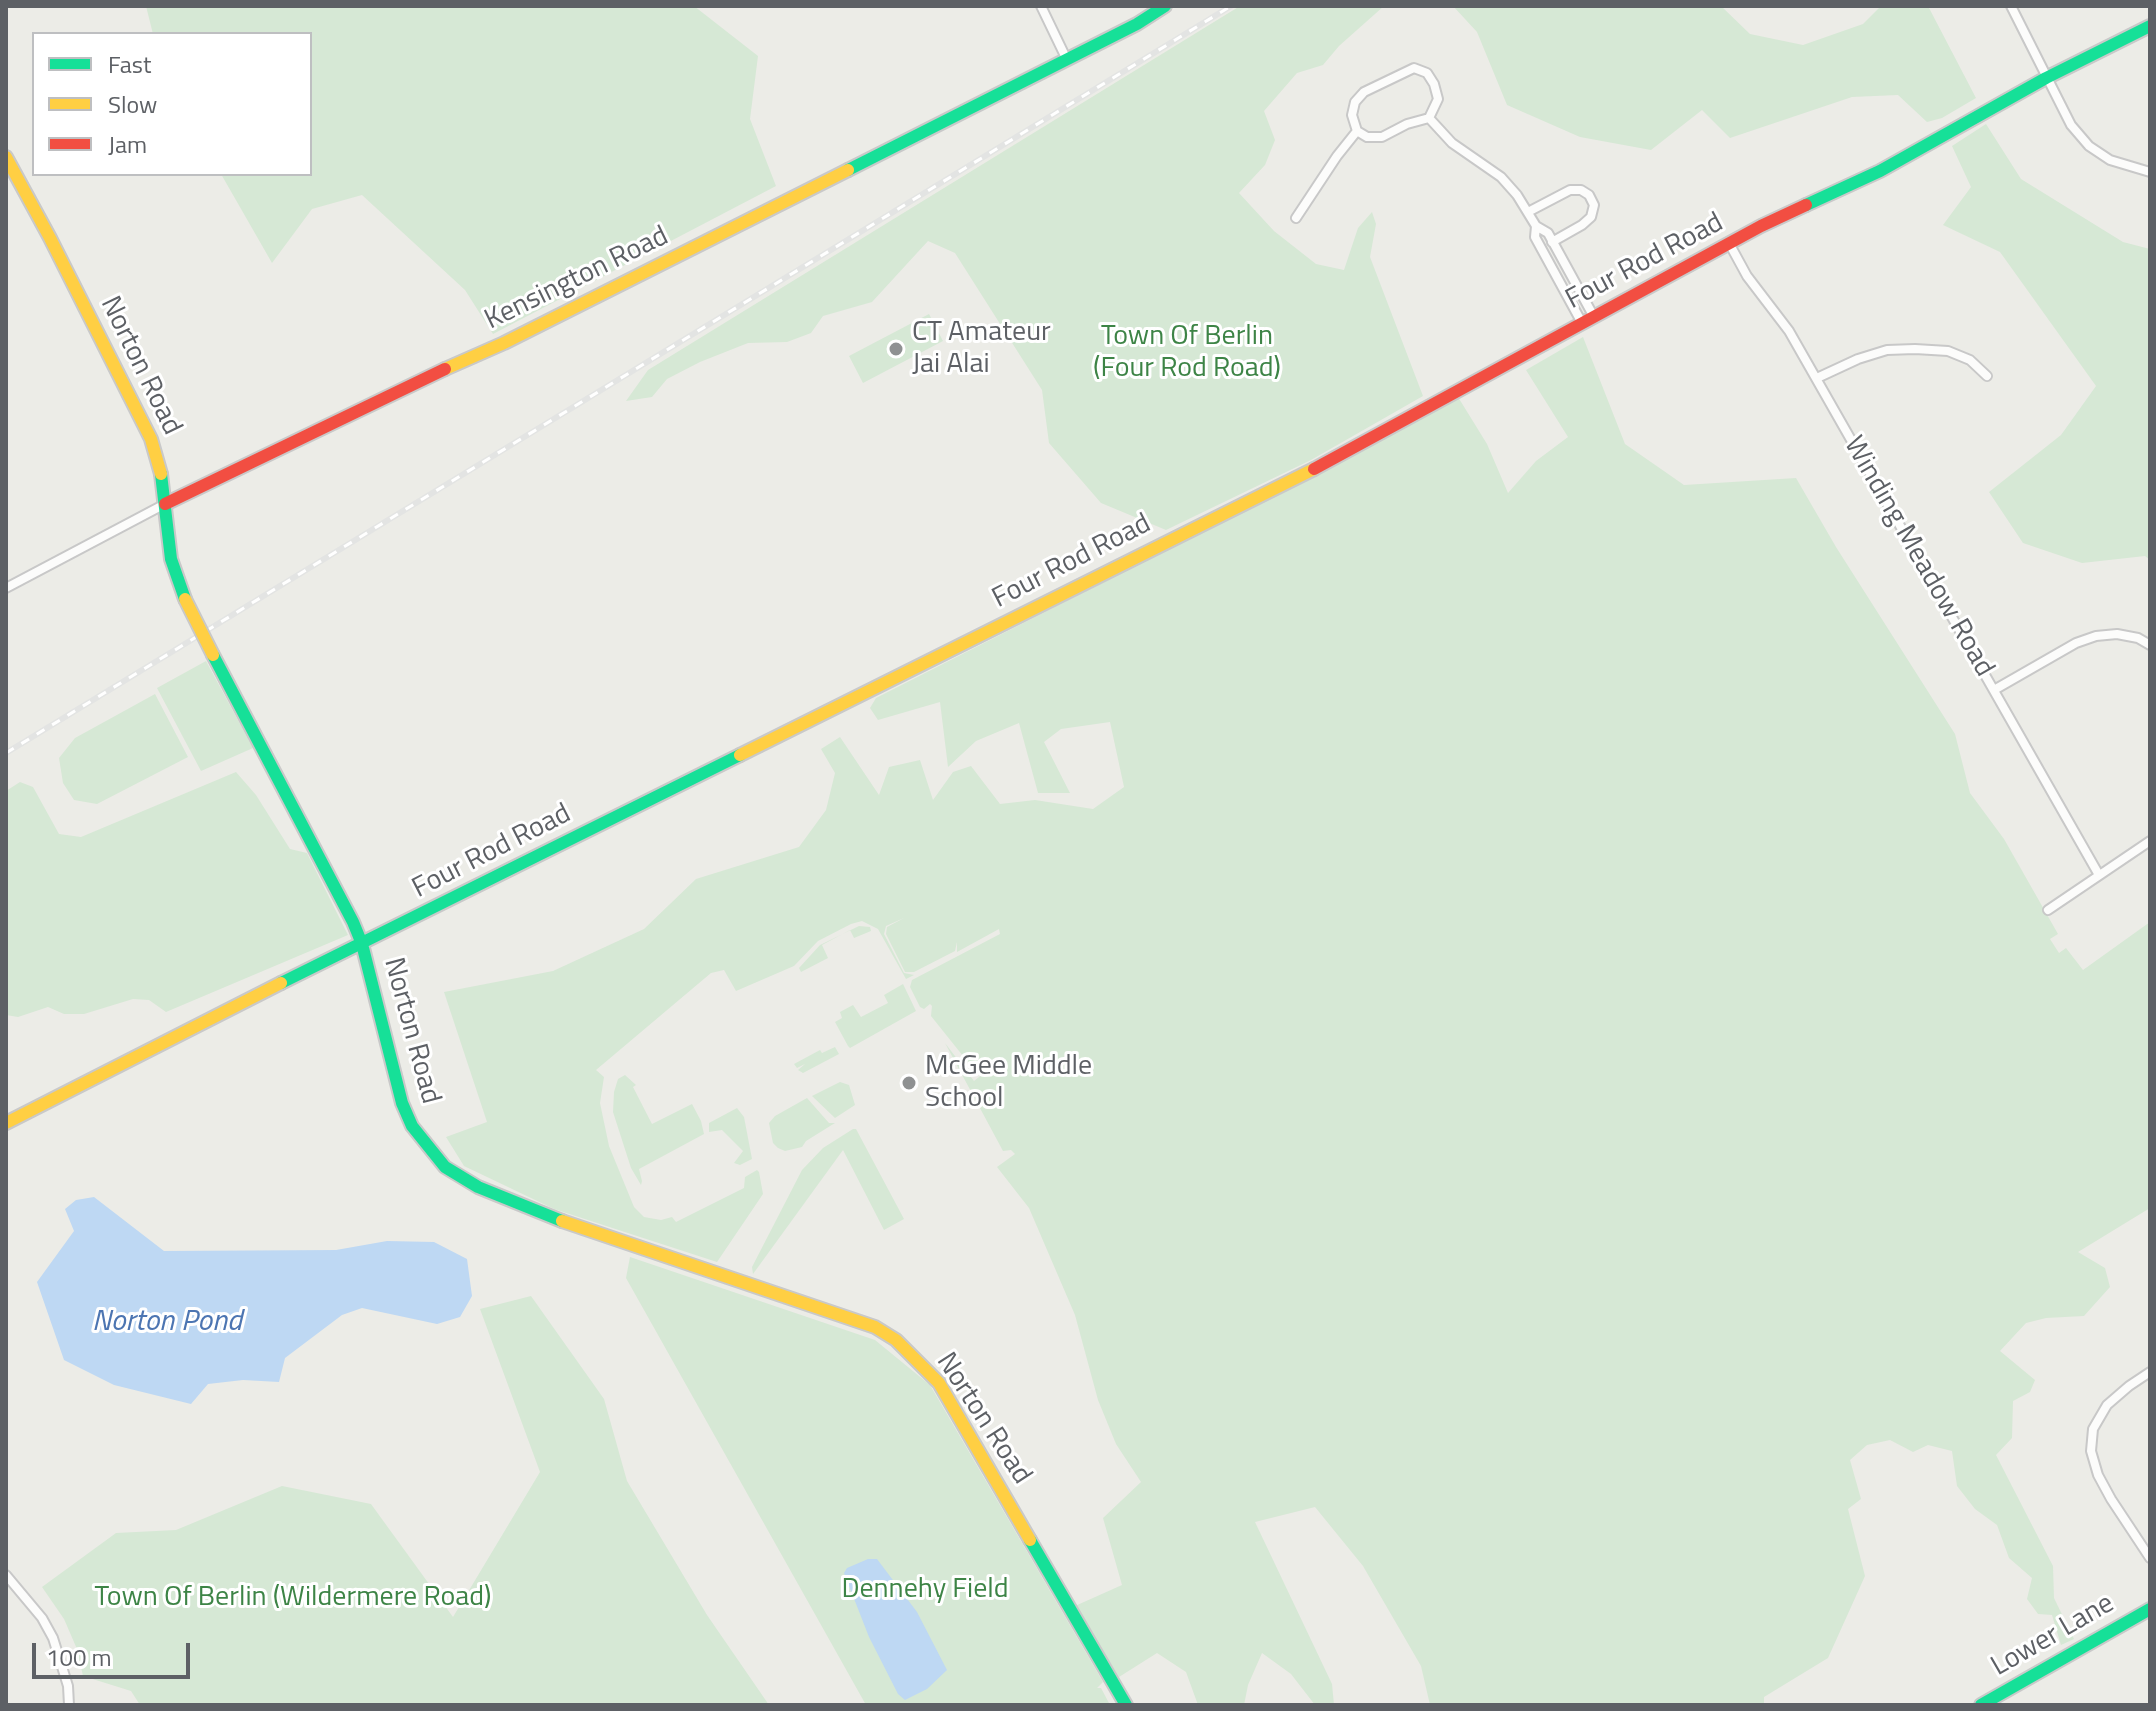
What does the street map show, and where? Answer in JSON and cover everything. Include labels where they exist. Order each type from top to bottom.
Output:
[{"type":"street","points":[[1041,6],[1067,60]]},
{"type":"street","name":"Kensington Road","points":[[6,588],[165,504],[401,389],[504,343],[1067,60],[1165,6]]},
{"type":"street","points":[[2011,6],[2071,125],[2089,146],[2110,160],[2150,172]]},
{"type":"street","name":"Four Rod Road","points":[[6,1123],[223,1010],[362,944],[1319,466],[1729,243],[1880,171],[2046,78],[2150,26]]},
{"type":"street","points":[[1414,68],[1427,73],[1434,84],[1438,99],[1429,118],[1407,124],[1382,137],[1367,137],[1357,131],[1352,115],[1355,102],[1364,92],[1414,68]]},
{"type":"street","points":[[1429,118],[1452,143],[1501,177],[1536,226],[1548,233],[1588,320]]},
{"type":"street","points":[[1296,218],[1357,131]]},
{"type":"street","name":"Norton Road","points":[[6,157],[151,439],[159,461],[171,559],[185,599],[338,890],[362,944],[402,1103],[412,1126],[445,1167],[478,1187],[594,1234],[875,1327],[896,1340],[939,1383],[1126,1705]]},
{"type":"street","points":[[1528,212],[1570,190],[1581,190],[1589,195],[1594,205],[1591,217],[1552,242]]},
{"type":"street","points":[[1536,226],[1535,237],[1588,320]]},
{"type":"street","name":"Winding Meadow Road","points":[[1729,243],[1747,276],[1789,331],[1817,378],[2099,875]]},
{"type":"street","points":[[1817,378],[1858,359],[1887,350],[1915,349],[1948,351],[1970,360],[1987,376]]},
{"type":"street","points":[[1994,690],[2076,643],[2096,636],[2117,634],[2138,638],[2150,645]]},
{"type":"street","points":[[2048,910],[2150,841]]},
{"type":"street","points":[[2150,1372],[2107,1405],[2093,1429],[2091,1451],[2098,1475],[2111,1499],[2150,1558]]},
{"type":"street","points":[[6,1575],[42,1618],[53,1638],[65,1673],[69,1705]]},
{"type":"street","name":"Lower Lane","points":[[1981,1705],[2150,1609]]},
{"type":"green space","points":[[146,6],[694,6],[758,56],[750,119],[776,186],[493,334],[465,290],[362,195],[312,209],[272,263],[222,176],[312,176],[312,32],[152,32]]},
{"type":"green space","name":"Town Of Berlin (Four Rod Road)","points":[[1240,6],[1384,6],[1339,46],[1323,65],[1297,73],[1264,111],[1275,140],[1265,165],[1239,193],[1274,231],[1316,264],[1344,270],[1358,228],[1372,212],[1376,224],[1370,257],[1423,396],[1311,460],[1166,530],[1101,503],[1049,443],[1042,390],[955,253],[928,241],[872,302],[823,316],[811,333],[787,342],[748,343],[700,362],[667,379],[652,397],[626,401],[648,370]]},
{"type":"green space","points":[[1453,6],[1721,6],[1750,34],[1803,45],[1863,24],[1881,6],[1928,6],[1976,98],[1942,118],[1927,122],[1898,95],[1852,97],[1730,138],[1702,110],[1651,150],[1580,137],[1507,105],[1477,32]]},
{"type":"green space","points":[[1986,124],[2021,179],[2123,242],[2150,249],[2150,560],[2145,556],[2082,563],[2023,543],[1989,492],[2061,435],[2096,386],[2000,252],[1943,225],[1971,187],[1952,146]]},
{"type":"green space","name":"CT Amateur Jai Alai","points":[[929,314],[943,341],[863,383],[849,356]]},
{"type":"green space","points":[[1583,337],[1625,444],[1684,485],[1796,478],[1836,547],[1955,734],[1970,793],[2004,839],[2058,934],[2050,939],[2059,953],[2066,948],[2083,970],[2150,922],[2150,1208],[2078,1252],[2105,1268],[2110,1287],[2084,1316],[2046,1318],[2026,1323],[2000,1351],[2035,1380],[2030,1392],[2013,1401],[2012,1438],[1996,1455],[2053,1566],[2054,1598],[2074,1639],[2061,1645],[2052,1615],[2038,1614],[2027,1599],[2032,1578],[2009,1558],[1997,1525],[1975,1509],[1957,1486],[1952,1451],[1928,1445],[1913,1452],[1890,1440],[1867,1445],[1850,1460],[1861,1499],[1848,1509],[1865,1576],[1828,1658],[1764,1697],[1764,1705],[1430,1705],[1421,1666],[1363,1566],[1315,1507],[1255,1522],[1332,1684],[1334,1705],[1315,1705],[1291,1674],[1262,1653],[1248,1685],[1244,1705],[1198,1705],[1186,1672],[1157,1653],[1119,1677],[1075,1606],[1122,1585],[1103,1518],[1141,1482],[1116,1444],[1098,1400],[1075,1315],[1029,1208],[997,1167],[1015,1154],[1011,1150],[1003,1151],[945,1043],[974,1081],[984,1073],[979,1060],[974,1062],[975,1071],[931,1016],[932,1006],[920,1007],[910,987],[912,980],[1000,934],[999,929],[957,952],[957,942],[955,951],[914,972],[905,972],[886,934],[887,927],[904,918],[886,926],[884,934],[904,973],[914,975],[906,979],[878,929],[862,921],[851,924],[818,941],[794,966],[736,991],[724,970],[711,973],[596,1070],[604,1077],[600,1103],[609,1146],[634,1207],[644,1217],[661,1220],[672,1217],[676,1222],[744,1188],[745,1177],[757,1170],[759,1172],[763,1194],[717,1262],[554,1209],[464,1166],[446,1137],[487,1122],[444,992],[553,971],[644,929],[696,879],[799,847],[826,810],[835,773],[821,749],[840,737],[879,795],[889,767],[920,760],[933,800],[953,772],[971,766],[1000,804],[1035,800],[1093,809],[1124,787],[1110,722],[1061,729],[1044,742],[1070,793],[1038,793],[1019,723],[976,741],[948,767],[940,702],[878,720],[870,708],[876,698],[1216,525],[1458,397],[1487,444],[1508,493],[1536,461],[1568,437],[1526,370]]},
{"type":"green space","points":[[206,661],[253,748],[201,771],[157,688]]},
{"type":"green space","points":[[155,694],[188,757],[97,804],[74,800],[63,783],[59,758],[75,738]]},
{"type":"green space","points":[[236,772],[256,795],[290,849],[307,853],[348,935],[166,1012],[149,1000],[133,999],[84,1014],[64,1014],[48,1007],[18,1017],[6,1015],[6,791],[20,782],[33,787],[59,834],[81,837]]},
{"type":"green space","points":[[859,926],[870,927],[871,931],[854,938],[850,930]]},
{"type":"green space","points":[[842,934],[822,945],[828,958],[801,972],[799,968],[820,945]]},
{"type":"green space","points":[[903,984],[916,1011],[850,1048],[835,1022],[842,1018],[840,1012],[853,1005],[861,1017],[888,1003],[884,995]]},
{"type":"green space","points":[[835,1047],[839,1054],[803,1073],[798,1070],[805,1064],[797,1068],[794,1064],[820,1050],[822,1053]]},
{"type":"green space","points":[[625,1075],[636,1085],[633,1087],[652,1124],[692,1104],[704,1134],[639,1169],[641,1185],[631,1168],[613,1112],[618,1079]]},
{"type":"green space","points":[[840,1082],[849,1085],[855,1105],[835,1118],[812,1096]]},
{"type":"green space","points":[[807,1098],[829,1123],[835,1123],[806,1141],[802,1147],[785,1151],[778,1148],[773,1143],[769,1123],[775,1116]]},
{"type":"green space","points":[[737,1108],[744,1117],[752,1159],[740,1165],[734,1163],[743,1151],[722,1130],[709,1132],[709,1123]]},
{"type":"green space","points":[[856,1129],[904,1219],[884,1230],[843,1150],[753,1274],[752,1267],[802,1170],[823,1148]]},
{"type":"green space","name":"Dennehy Field","points":[[630,1257],[875,1340],[930,1385],[1103,1682],[1097,1688],[1101,1688],[1110,1705],[866,1705],[626,1278]]},
{"type":"green space","name":"Town Of Berlin (Wildermere Road)","points":[[531,1296],[604,1399],[627,1481],[707,1615],[769,1705],[140,1705],[131,1691],[83,1676],[77,1649],[64,1619],[42,1587],[116,1533],[176,1530],[282,1486],[371,1504],[453,1617],[540,1472],[480,1309]]},
{"type":"water","name":"Norton Pond","points":[[94,1197],[164,1251],[336,1250],[387,1241],[434,1242],[467,1259],[472,1296],[460,1317],[437,1324],[362,1308],[342,1315],[285,1358],[279,1382],[243,1380],[208,1384],[191,1404],[114,1385],[64,1360],[37,1282],[74,1231],[65,1209],[76,1200]]},
{"type":"water","points":[[868,1559],[877,1559],[917,1612],[947,1670],[927,1689],[905,1700],[898,1694],[869,1637],[844,1573],[847,1568]]},
{"type":"railway","points":[[6,753],[1231,6]]},
{"type":"traffic: fast","points":[[848,170],[1137,24],[1165,6]]},
{"type":"traffic: fast","points":[[1806,205],[1880,171],[2046,78],[2150,26]]},
{"type":"traffic: fast","points":[[161,474],[171,559],[185,599]]},
{"type":"traffic: fast","points":[[213,655],[353,922],[362,944],[402,1103],[412,1126],[445,1167],[478,1187],[562,1221]]},
{"type":"traffic: fast","points":[[281,983],[740,755]]},
{"type":"traffic: fast","points":[[1030,1540],[1126,1705]]},
{"type":"traffic: fast","points":[[1981,1705],[2150,1609]]},
{"type":"traffic: slow","points":[[6,157],[151,439],[161,474]]},
{"type":"traffic: slow","points":[[445,369],[504,343],[848,170]]},
{"type":"traffic: slow","points":[[740,755],[1314,469]]},
{"type":"traffic: slow","points":[[185,599],[213,655]]},
{"type":"traffic: slow","points":[[6,1123],[281,983]]},
{"type":"traffic: slow","points":[[562,1221],[875,1327],[896,1340],[939,1383],[1030,1540]]},
{"type":"traffic: jam","points":[[1314,469],[1761,226],[1806,205]]},
{"type":"traffic: jam","points":[[165,504],[445,369]]},
{"type":"place","name":"CT Amateur Jai Alai","points":[[896,349]]},
{"type":"place","name":"McGee Middle School","points":[[909,1083]]}]
